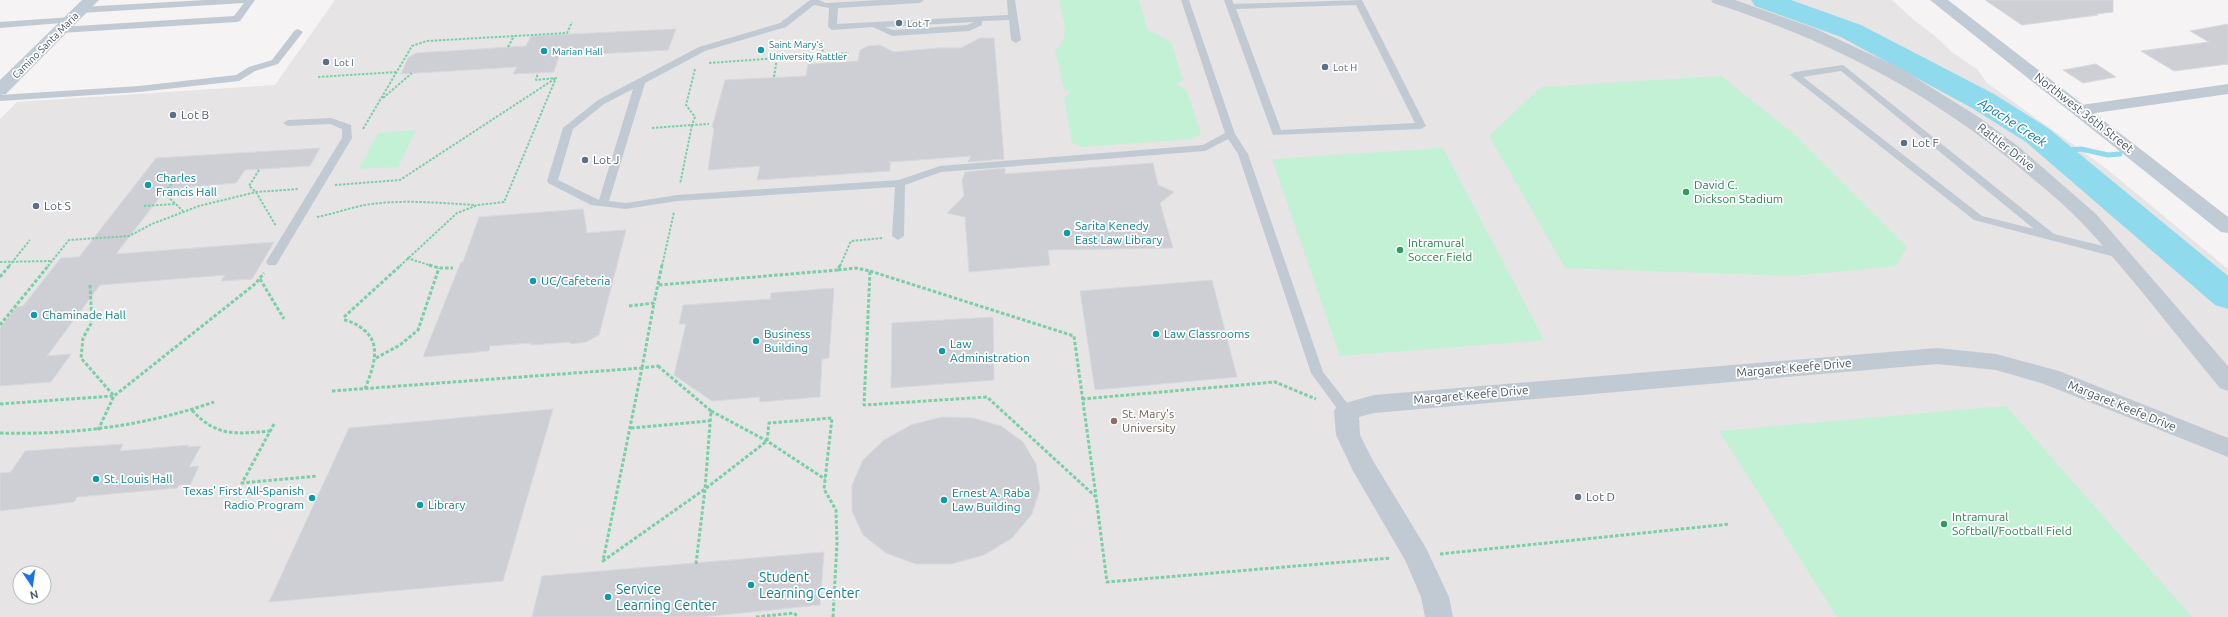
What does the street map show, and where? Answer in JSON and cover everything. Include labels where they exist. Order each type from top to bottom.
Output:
[{"type":"main road","name":"Northwest 36th Street","points":[[1938,0],[2081,110],[2228,227]]},
{"type":"main road","name":"Camino Santa Maria","points":[[0,90],[76,15]]},
{"type":"street","name":"Rattler Drive","points":[[1719,0],[1745,8],[1825,38],[1874,62],[1949,105],[2011,148],[2088,217],[2228,382]]},
{"type":"street","points":[[2081,110],[2228,90]]},
{"type":"street","name":"Margaret Keefe Drive","points":[[1346,411],[1374,404],[1937,356],[1996,362],[2051,377],[2228,448]]},
{"type":"street","points":[[1346,411],[1348,435],[1362,464],[1417,556],[1435,597],[1439,617]]},
{"type":"lane","points":[[76,15],[236,19],[250,0]]},
{"type":"lane","points":[[0,24],[76,15],[250,0]]},
{"type":"lane","points":[[920,0],[826,6],[814,1],[783,26],[702,49],[601,102],[568,128],[552,181],[595,203],[626,206],[677,198],[900,183],[940,169],[1205,148],[1230,134]]},
{"type":"lane","points":[[1011,0],[1016,40]]},
{"type":"lane","points":[[1185,0],[1230,134],[1243,154],[1317,373],[1346,411]]},
{"type":"lane","points":[[1359,2],[1421,126],[1277,133],[1229,4],[1359,2]]},
{"type":"lane","points":[[834,5],[832,27],[873,25],[892,33],[969,28],[989,18],[1013,17]]},
{"type":"lane","points":[[0,98],[139,89],[239,78],[252,69],[275,62],[298,32]]},
{"type":"lane","points":[[2051,237],[1843,68],[1795,75],[1978,218],[2051,237],[2119,254]]},
{"type":"lane","points":[[603,204],[641,80]]},
{"type":"lane","points":[[272,262],[347,138],[347,127],[331,122],[288,123]]},
{"type":"lane","points":[[898,236],[900,183]]},
{"type":"path","points":[[347,138],[358,138],[412,46],[427,41],[567,33],[572,22]]},
{"type":"path","points":[[508,47],[514,36]]},
{"type":"path","points":[[822,41],[823,62]]},
{"type":"path","points":[[704,63],[849,53]]},
{"type":"path","points":[[774,77],[777,58]]},
{"type":"path","points":[[697,64],[686,105],[695,117],[692,125],[709,124]]},
{"type":"path","points":[[318,77],[397,72]]},
{"type":"path","points":[[381,100],[412,73]]},
{"type":"path","points":[[344,317],[457,213],[478,206],[504,202],[556,78],[536,80],[538,73]]},
{"type":"path","points":[[259,170],[249,186],[256,192],[285,241]]},
{"type":"path","points":[[174,181],[164,194],[184,211]]},
{"type":"path","points":[[298,220],[338,213],[351,208],[370,204],[411,200],[478,206]]},
{"type":"path","points":[[144,206],[176,204]]},
{"type":"path","points":[[838,270],[852,241],[898,236]]},
{"type":"path","points":[[0,277],[30,240]]},
{"type":"path","points":[[0,325],[68,240]]},
{"type":"path","points":[[407,258],[438,268],[453,268]]},
{"type":"path","points":[[0,262],[15,260],[21,263],[52,261]]},
{"type":"path","points":[[376,358],[400,345],[418,330],[438,268]]},
{"type":"path","points":[[659,285],[856,268],[870,271],[1074,336],[1107,582]]},
{"type":"path","points":[[870,271],[864,405],[987,397],[1096,496]]},
{"type":"path","points":[[98,430],[114,396],[260,279],[284,319]]},
{"type":"path","points":[[90,285],[92,322],[83,338],[81,358],[114,396]]},
{"type":"path","points":[[654,303],[602,561],[705,490],[767,441],[769,423],[832,418],[824,489],[836,510],[837,543],[833,617]]},
{"type":"path","points":[[344,320],[348,320],[367,331],[374,342],[376,358],[365,389]]},
{"type":"path","points":[[332,391],[658,366],[711,411],[767,441],[825,479]]},
{"type":"path","points":[[1082,399],[1275,382],[1318,400]]},
{"type":"path","points":[[0,404],[114,396]]},
{"type":"path","points":[[0,433],[20,434],[120,429],[192,410],[214,402]]},
{"type":"path","points":[[192,410],[208,427],[223,432],[238,434],[270,431]]},
{"type":"path","points":[[696,564],[705,490],[709,421],[711,411]]},
{"type":"path","points":[[630,428],[709,421]]},
{"type":"path","points":[[274,424],[242,483],[317,476]]},
{"type":"path","points":[[756,617],[794,613],[798,617]]},
{"type":"shaded area","name":"St. Mary's University","points":[[335,0],[1892,0],[1953,53],[1978,70],[1987,83],[2103,166],[2228,269],[2228,617],[0,617],[0,119],[17,102],[275,85]]},
{"type":"green space","points":[[1059,0],[1139,0],[1148,30],[1171,42],[1183,80],[1176,85],[1186,89],[1201,134],[1193,139],[1082,147],[1072,143],[1064,98],[1071,92],[1064,89],[1055,50],[1063,40],[1065,33],[1064,20]]},
{"type":"green space","name":"David C. Dickson Stadium","points":[[1721,76],[1794,134],[1907,247],[1896,266],[1792,276],[1565,268],[1489,136],[1541,87]]},
{"type":"green space","points":[[416,130],[398,167],[359,169],[378,133]]},
{"type":"green space","name":"Intramural Soccer Field","points":[[1443,148],[1544,340],[1340,356],[1272,159]]},
{"type":"green space","name":"Intramural Softball/Football Field","points":[[2006,406],[2192,617],[1837,617],[1719,431]]},
{"type":"building","points":[[1985,0],[2113,0],[2113,12],[2022,25]]},
{"type":"building","points":[[2228,24],[2228,64],[2174,71],[2141,51],[2209,42],[2190,31]]},
{"type":"building","name":"Marian Hall","points":[[676,29],[668,50],[559,56],[554,72],[513,74],[517,67],[401,74],[408,58],[416,53],[526,46],[531,36]]},
{"type":"building","points":[[980,38],[994,38],[1004,159],[968,162],[971,156],[890,162],[890,171],[757,180],[760,166],[708,170],[714,128],[712,127],[725,80],[806,76],[808,64],[858,61],[860,50],[868,46],[880,45],[894,52],[937,48],[961,48]]},
{"type":"building","points":[[2096,64],[2116,77],[2083,83],[2063,70]]},
{"type":"building","name":"Chaminade Hall","points":[[320,148],[310,166],[245,170],[236,183],[166,189],[116,254],[274,242],[252,279],[221,281],[225,275],[100,285],[47,356],[71,354],[51,382],[0,386],[0,328],[17,307],[23,306],[61,258],[79,257],[156,158]]},
{"type":"building","name":"Sarita Kenedy East Law Library","points":[[1153,163],[1158,185],[1174,192],[1160,203],[1173,248],[1048,250],[1050,265],[969,272],[965,217],[947,213],[964,196],[962,180],[965,172],[1005,168],[1005,174]]},
{"type":"building","name":"UC/Cafeteria","points":[[583,209],[587,233],[626,230],[599,335],[586,342],[571,344],[569,342],[490,346],[489,351],[423,357],[461,262],[463,262],[479,217]]},
{"type":"building","name":"Law Classrooms","points":[[1212,280],[1237,377],[1095,390],[1080,291]]},
{"type":"building","name":"Business Building","points":[[834,288],[829,358],[822,359],[820,397],[759,402],[760,397],[712,401],[674,375],[686,324],[679,324],[683,305],[771,299],[771,293]]},
{"type":"building","name":"Law Administration","points":[[993,317],[994,380],[891,388],[892,323]]},
{"type":"building","name":"Library","points":[[553,409],[503,581],[269,602],[349,428]]},
{"type":"building","name":"Ernest A. Raba Law Building","points":[[942,417],[973,418],[1001,426],[1023,442],[1036,464],[1040,489],[1032,514],[1012,538],[984,555],[951,564],[916,564],[886,553],[863,535],[852,511],[852,485],[863,460],[884,440],[911,425]]},
{"type":"building","name":"St. Louis Hall","points":[[123,444],[120,451],[189,445],[187,447],[201,446],[189,467],[199,466],[190,485],[179,485],[177,488],[77,497],[74,502],[0,511],[0,473],[11,472],[25,451]]},
{"type":"building","points":[[824,552],[820,605],[702,617],[532,617],[542,576]]},
{"type":"waterway","name":"Apache Creek","points":[[1765,0],[1851,31],[1983,101],[2037,135],[2228,296]]},
{"type":"waterway","points":[[2056,151],[2081,149],[2108,155],[2120,154]]},
{"type":"place","name":"Lot T","points":[[899,23]]},
{"type":"place","name":"Saint Mary's University Rattler","points":[[761,50]]},
{"type":"place","name":"Marian Hall","points":[[544,51]]},
{"type":"place","name":"Lot I","points":[[326,62]]},
{"type":"place","name":"Lot H","points":[[1325,67]]},
{"type":"place","name":"Lot B","points":[[173,115]]},
{"type":"place","name":"Lot F","points":[[1904,143]]},
{"type":"place","name":"Lot J","points":[[585,160]]},
{"type":"place","name":"Charles Francis Hall","points":[[148,185]]},
{"type":"place","name":"David C. Dickson Stadium","points":[[1686,192]]},
{"type":"place","name":"Lot S","points":[[36,206]]},
{"type":"place","name":"Sarita Kenedy East Law Library","points":[[1067,233]]},
{"type":"place","name":"Intramural Soccer Field","points":[[1400,250]]},
{"type":"place","name":"UC/Cafeteria","points":[[533,281]]},
{"type":"place","name":"Chaminade Hall","points":[[34,315]]},
{"type":"place","name":"Law Classrooms","points":[[1156,334]]},
{"type":"place","name":"Business Building","points":[[756,341]]},
{"type":"place","name":"Law Administration","points":[[942,351]]},
{"type":"place","name":"St. Mary's University","points":[[1114,421]]},
{"type":"place","name":"St. Louis Hall","points":[[96,479]]},
{"type":"place","name":"Lot D","points":[[1578,497]]},
{"type":"place","name":"Texas' First All-Spanish Radio Program","points":[[312,498]]},
{"type":"place","name":"Ernest A. Raba Law Building","points":[[944,500]]},
{"type":"place","name":"Library","points":[[420,505]]},
{"type":"place","name":"Intramural Softball/Football Field","points":[[1944,524]]},
{"type":"place","name":"Student Learning Center","points":[[751,585]]},
{"type":"place","name":"Service Learning Center","points":[[608,597]]}]
